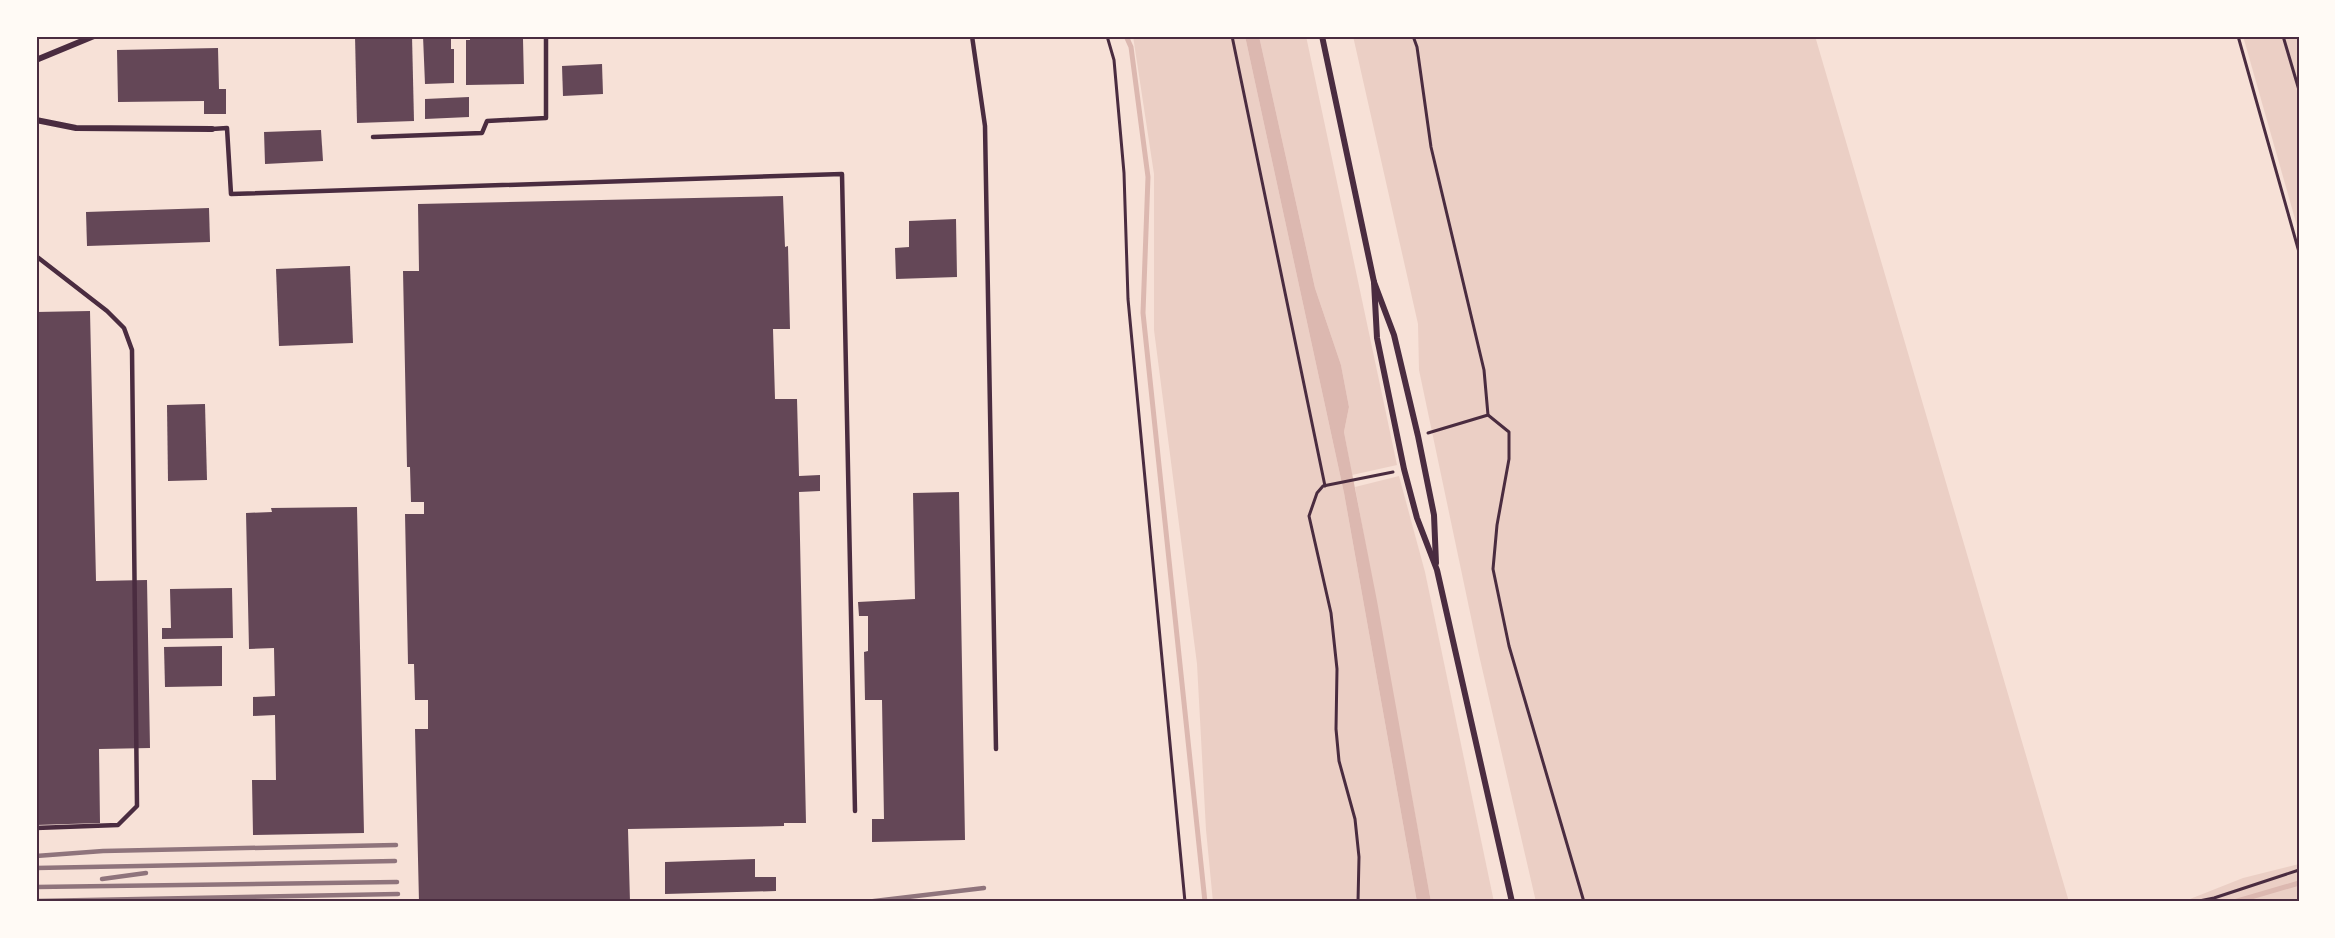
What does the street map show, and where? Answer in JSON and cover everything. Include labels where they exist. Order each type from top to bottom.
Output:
[{"type":"street","points":[[36,60],[94,36]]},
{"type":"street","points":[[1322,36],[1374,282],[1394,335],[1418,436],[1434,514],[1437,570]]},
{"type":"street","points":[[36,120],[76,128],[212,129]]},
{"type":"street","points":[[1374,282],[1377,338],[1404,469],[1417,518],[1437,570],[1512,902]]},
{"type":"lane","points":[[373,137],[482,133],[487,121],[546,118],[546,36]]},
{"type":"lane","points":[[972,36],[985,126],[996,749]]},
{"type":"lane","points":[[212,129],[227,128],[231,194],[842,174],[855,811]]},
{"type":"lane","points":[[36,256],[107,311],[124,328],[132,350],[137,806],[118,825],[36,828]]},
{"type":"path","points":[[1107,36],[1114,60],[1124,173],[1128,299],[1185,902]]},
{"type":"path","points":[[1232,36],[1325,486]]},
{"type":"path","points":[[1413,36],[1417,46],[1431,147],[1484,370],[1488,415],[1509,432],[1509,459],[1497,525],[1493,569],[1509,646],[1584,902]]},
{"type":"path","points":[[2238,36],[2299,252]]},
{"type":"path","points":[[2283,36],[2299,90]]},
{"type":"path","points":[[1418,436],[1488,415]]},
{"type":"path","points":[[1357,479],[1325,486],[1317,493],[1309,516],[1330,613],[1337,669],[1336,729],[1340,761],[1355,819],[1359,857],[1358,902]]},
{"type":"path","points":[[2194,902],[2214,898],[2299,870]]},
{"type":"shaded area","points":[[1133,36],[1245,36],[1344,493],[1417,902],[1213,902],[1206,830],[1197,664],[1154,330],[1154,174]]},
{"type":"shaded area","points":[[1245,36],[1259,36],[1315,288],[1341,365],[1349,407],[1344,432],[1431,902],[1417,902],[1344,493]]},
{"type":"shaded area","points":[[1259,36],[1306,36],[1397,465],[1352,475],[1344,432],[1349,407],[1341,365],[1315,288]]},
{"type":"shaded area","points":[[1353,36],[1815,36],[2069,902],[1536,902],[1479,655],[1419,370],[1418,324]]},
{"type":"shaded area","points":[[2243,36],[2299,36],[2299,233]]},
{"type":"shaded area","points":[[1399,476],[1425,572],[1494,902],[1431,902],[1355,487]]},
{"type":"shaded area","points":[[2299,864],[2299,902],[2171,902],[2190,899],[2243,878]]},
{"type":"building","points":[[355,36],[412,36],[414,121],[357,123]]},
{"type":"building","points":[[423,36],[451,36],[451,49],[454,49],[454,83],[425,84]]},
{"type":"building","points":[[470,36],[539,36],[539,39],[523,39],[524,84],[466,85],[466,40],[470,40]]},
{"type":"building","points":[[218,48],[219,89],[226,89],[226,114],[204,114],[204,101],[118,102],[117,50]]},
{"type":"building","points":[[602,64],[603,94],[563,96],[562,66]]},
{"type":"building","points":[[469,97],[469,117],[425,119],[425,99]]},
{"type":"building","points":[[321,130],[323,161],[265,164],[264,132]]},
{"type":"building","points":[[783,196],[785,247],[788,246],[790,329],[773,329],[775,399],[797,399],[799,476],[820,475],[820,491],[799,492],[806,823],[784,823],[784,826],[628,829],[630,902],[419,902],[415,729],[428,729],[428,700],[415,700],[414,664],[408,664],[405,514],[424,514],[424,502],[411,502],[410,467],[407,467],[403,271],[419,271],[418,204]]},
{"type":"building","points":[[209,208],[210,242],[87,246],[86,212]]},
{"type":"building","points":[[956,219],[957,277],[896,279],[895,248],[909,247],[909,221]]},
{"type":"building","points":[[350,266],[353,343],[279,346],[276,269]]},
{"type":"building","points":[[90,311],[96,581],[147,580],[150,748],[99,749],[100,823],[36,825],[36,312]]},
{"type":"building","points":[[205,404],[207,480],[168,481],[167,405]]},
{"type":"building","points":[[959,492],[965,840],[872,842],[872,819],[884,819],[882,700],[865,700],[864,652],[868,651],[868,616],[859,616],[858,602],[915,599],[913,493]]},
{"type":"building","points":[[357,507],[364,833],[253,835],[252,780],[276,780],[275,715],[253,716],[253,697],[275,696],[274,648],[249,649],[246,513],[272,512],[271,508]]},
{"type":"building","points":[[232,588],[233,638],[162,639],[162,628],[171,628],[170,589]]},
{"type":"building","points":[[222,646],[222,686],[165,687],[164,647]]},
{"type":"building","points":[[755,859],[755,877],[776,877],[776,891],[665,894],[665,862]]},
{"type":"waterway","points":[[1126,36],[1131,47],[1148,177],[1143,313],[1205,902]]},
{"type":"waterway","points":[[2234,902],[2299,883]]},
{"type":"railway","points":[[36,856],[103,851],[396,845]]},
{"type":"railway","points":[[36,868],[395,861]]},
{"type":"railway","points":[[102,879],[146,873]]},
{"type":"railway","points":[[36,887],[397,882]]},
{"type":"railway","points":[[866,902],[984,888]]},
{"type":"railway","points":[[36,901],[398,894]]}]
